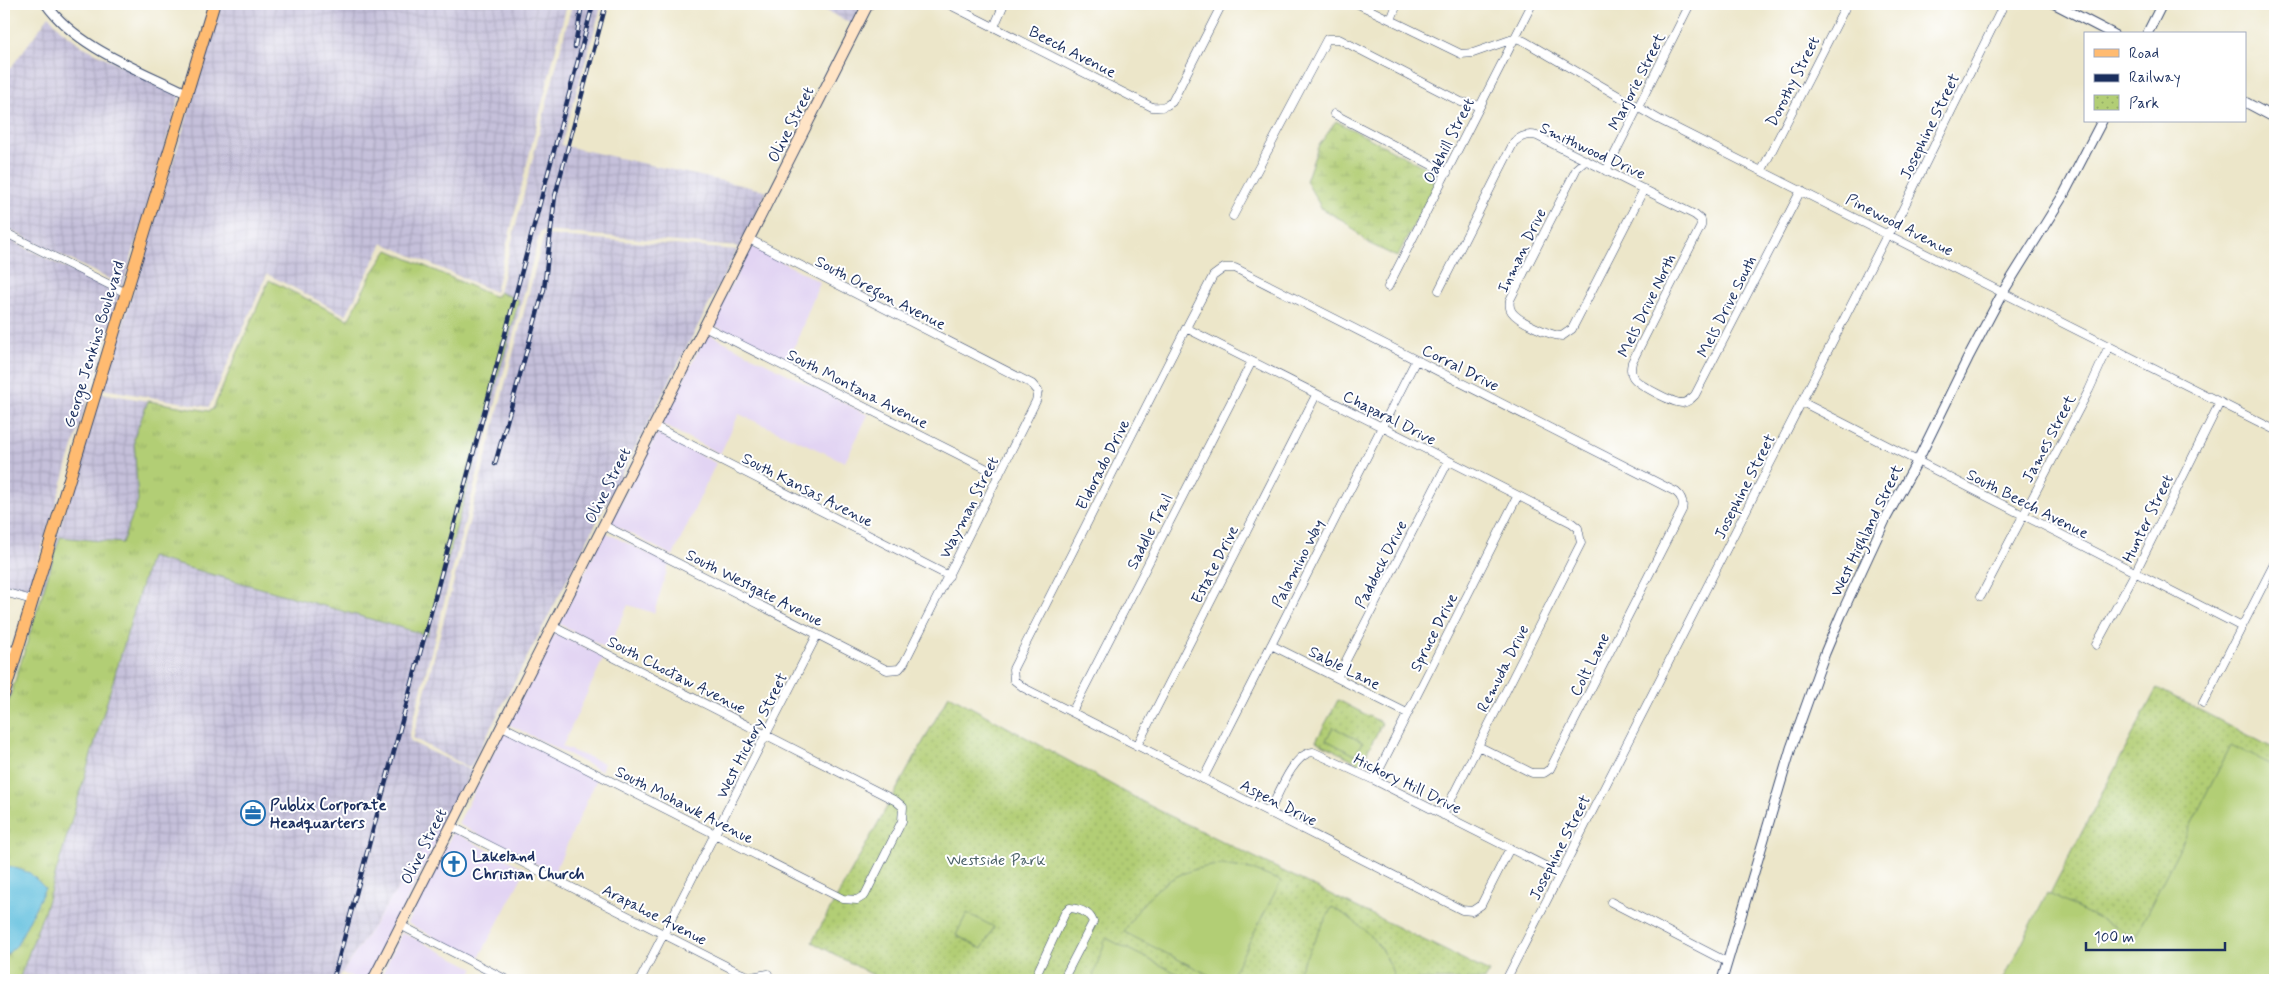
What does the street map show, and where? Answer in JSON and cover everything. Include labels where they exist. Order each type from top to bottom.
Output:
[{"type":"main road","name":"George Jenkins Boulevard","points":[[4,694],[214,4]]},
{"type":"main road","name":"Olive Street","points":[[373,980],[868,4]]},
{"type":"street","points":[[46,4],[64,26],[84,41],[186,93]]},
{"type":"street","name":"Beech Avenue","points":[[948,4],[1152,107],[1159,108],[1166,107],[1172,102],[1222,4]]},
{"type":"street","points":[[994,27],[1004,4]]},
{"type":"street","points":[[1358,4],[1461,54],[1473,53],[1516,38]]},
{"type":"street","points":[[1391,20],[1397,4]]},
{"type":"street","name":"Oakhill Street","points":[[1388,287],[1532,4]]},
{"type":"street","name":"Marjorie Street","points":[[1606,170],[1690,4]]},
{"type":"street","name":"Dorothy Street","points":[[1762,170],[1847,4]]},
{"type":"street","name":"Josephine Street","points":[[1506,980],[1888,233],[1896,223],[2004,4]]},
{"type":"street","points":[[2055,4],[2109,32]]},
{"type":"street","points":[[2148,32],[2162,4]]},
{"type":"street","name":"Pinewood Avenue","points":[[1516,38],[1638,107],[2275,430]]},
{"type":"street","points":[[1233,216],[1324,43],[1328,39],[1339,39],[1461,102],[1480,106]]},
{"type":"street","points":[[2246,103],[2275,118]]},
{"type":"street","points":[[1334,114],[1447,173]]},
{"type":"street","name":"West Highland Street","points":[[1722,980],[1790,748],[1825,652],[1886,518],[1918,460],[1942,409],[2003,292],[2064,194],[2101,122]]},
{"type":"street","name":"Smithwood Drive","points":[[1438,290],[1514,142],[1524,136],[1532,134],[1644,189],[1695,215],[1701,220]]},
{"type":"street","name":"Inman Drive","points":[[1585,160],[1577,168],[1510,300],[1511,311],[1515,316],[1551,335],[1562,336],[1572,328],[1644,189]]},
{"type":"street","name":"Mels Drive South","points":[[1657,393],[1680,403],[1691,400],[1695,395],[1801,190]]},
{"type":"street","name":"Mels Drive North","points":[[1657,393],[1637,382],[1632,376],[1632,362],[1701,226],[1701,220]]},
{"type":"street","points":[[4,232],[126,293]]},
{"type":"street","name":"South Oregon Avenue","points":[[749,239],[1001,368]]},
{"type":"street","name":"Eldorado Drive","points":[[1013,676],[1013,669],[1186,328],[1213,276],[1224,268]]},
{"type":"street","name":"Corral Drive","points":[[1224,268],[1235,268],[1676,492],[1682,498]]},
{"type":"street","name":"South Montana Avenue","points":[[704,326],[999,475]]},
{"type":"street","name":"Chaparal Drive","points":[[1186,328],[1251,363],[1572,523],[1580,532]]},
{"type":"street","name":"James Street","points":[[1981,596],[2089,390],[2110,346]]},
{"type":"street","name":"Palamino Way","points":[[1202,779],[1416,360]]},
{"type":"street","name":"Saddle Trail","points":[[1072,712],[1251,363]]},
{"type":"street","name":"Wayman Street","points":[[895,670],[899,669],[904,663],[1038,396],[1036,387],[1001,368]]},
{"type":"street","name":"Estate Drive","points":[[1137,746],[1316,395]]},
{"type":"street","name":"South Beech Avenue","points":[[1802,402],[2242,627]]},
{"type":"street","name":"Hunter Street","points":[[2096,645],[2135,573],[2220,402]]},
{"type":"street","name":"South Kansas Avenue","points":[[654,426],[949,576]]},
{"type":"street","name":"Paddock Drive","points":[[1337,678],[1448,462]]},
{"type":"street","name":"Spruce Drive","points":[[1374,780],[1517,497]]},
{"type":"street","name":"Colt Lane","points":[[1478,746],[1532,773],[1544,773],[1550,769],[1682,510],[1682,498]]},
{"type":"street","name":"South Westgate Avenue","points":[[603,525],[887,670],[895,670]]},
{"type":"street","name":"Remuda Drive","points":[[1443,815],[1581,543],[1580,532]]},
{"type":"street","points":[[2203,703],[2275,562]]},
{"type":"street","points":[[4,592],[32,600]]},
{"type":"street","name":"South Choctaw Avenue","points":[[552,626],[883,794],[903,807],[902,821],[865,895],[857,900]]},
{"type":"street","name":"West Hickory Street","points":[[640,980],[817,635]]},
{"type":"street","name":"Sable Lane","points":[[1271,645],[1407,713]]},
{"type":"street","points":[[4,648],[16,652]]},
{"type":"street","name":"Aspen Drive","points":[[1013,676],[1017,684],[1466,912],[1476,909],[1481,905],[1510,848]]},
{"type":"street","name":"South Mohawk Avenue","points":[[502,726],[834,895],[843,899],[857,900]]},
{"type":"street","name":"Hickory Hill Drive","points":[[1269,812],[1296,760],[1307,752],[1313,752],[1374,780],[1561,874]]},
{"type":"street","name":"Arapahoe Avenue","points":[[451,826],[740,973],[751,977],[768,974]]},
{"type":"street","points":[[1611,902],[1727,962]]},
{"type":"street","points":[[1036,980],[1065,913],[1070,908],[1074,908],[1090,915],[1093,922],[1063,980]]},
{"type":"street","points":[[400,925],[507,980]]},
{"type":"shaded area","points":[[222,4],[567,4],[495,292],[383,243],[346,315],[267,274],[209,407],[103,389]]},
{"type":"shaded area","points":[[572,4],[602,4],[561,145],[767,191],[739,247],[540,232],[409,737],[411,742],[472,771],[461,793],[337,980],[19,980],[46,906],[150,557],[427,635],[519,300],[499,292]]},
{"type":"shaded area","points":[[813,4],[862,4],[852,24]]},
{"type":"shaded area","points":[[49,16],[60,29],[82,46],[180,95],[123,286],[4,227],[4,77]]},
{"type":"shaded area","points":[[544,235],[737,250],[470,768],[413,738]]},
{"type":"shaded area","points":[[4,237],[120,295],[29,590],[4,584]]},
{"type":"shaded area","points":[[752,246],[820,282],[788,363],[711,324]]},
{"type":"shaded area","points":[[707,333],[868,415],[845,462],[739,414],[720,454],[661,424]]},
{"type":"shaded area","points":[[101,393],[148,401],[134,438],[138,501],[122,543],[60,537],[42,592],[40,592]]},
{"type":"shaded area","points":[[657,433],[716,463],[673,556],[610,523]]},
{"type":"shaded area","points":[[605,532],[669,564],[654,613],[628,605],[608,649],[559,624]]},
{"type":"shaded area","points":[[555,632],[604,657],[562,747],[604,763],[601,771],[508,724]]},
{"type":"shaded area","points":[[504,732],[597,779],[554,873],[458,824]]},
{"type":"shaded area","points":[[461,793],[367,980],[359,980],[342,973]]},
{"type":"shaded area","points":[[453,832],[526,869],[478,960],[407,923]]},
{"type":"shaded area","points":[[402,932],[474,968],[468,980],[379,980]]},
{"type":"green space","points":[[1336,121],[1440,175],[1397,257],[1366,242],[1346,222],[1322,209],[1306,181],[1318,147]]},
{"type":"green space","points":[[388,250],[493,296],[497,296],[499,292],[519,300],[427,635],[150,557],[46,906],[19,980],[4,980],[4,957],[8,955],[9,866],[4,868],[4,716],[60,537],[122,543],[138,501],[134,438],[148,401],[209,411],[213,409],[269,280],[347,319],[350,317],[371,275]]},
{"type":"green space","points":[[2157,688],[2275,749],[2275,980],[2005,980]]},
{"type":"green space","name":"Westside Park","points":[[949,695],[1154,808],[1489,972],[1485,980],[882,980],[812,942]]},
{"type":"green space","points":[[1338,700],[1382,723],[1361,764],[1316,741]]},
{"type":"green space","points":[[1333,727],[1362,742],[1355,755],[1326,740]]},
{"type":"green space","points":[[2231,745],[2275,767],[2275,980],[2003,980],[2047,893],[2135,937]]},
{"type":"green space","points":[[1222,865],[1250,869],[1281,881],[1230,979],[1219,980],[1124,932],[1142,905],[1163,885],[1189,871]]},
{"type":"green space","points":[[1332,907],[1363,929],[1379,946],[1386,957],[1395,980],[1294,980]]},
{"type":"green space","points":[[967,913],[994,927],[982,949],[956,935]]},
{"type":"green space","points":[[1106,938],[1190,980],[1092,980]]},
{"type":"water","points":[[9,866],[30,873],[45,888],[17,945],[4,957],[4,939],[7,930],[4,920],[4,868]]},
{"type":"railway","points":[[575,47],[582,4]]},
{"type":"railway","points":[[333,980],[593,4]]},
{"type":"railway","points":[[495,464],[544,289],[555,196],[606,4]]},
{"type":"place","name":"Publix Corporate Headquarters","points":[[253,813]]},
{"type":"place","name":"Lakeland Christian Church","points":[[454,864]]}]
